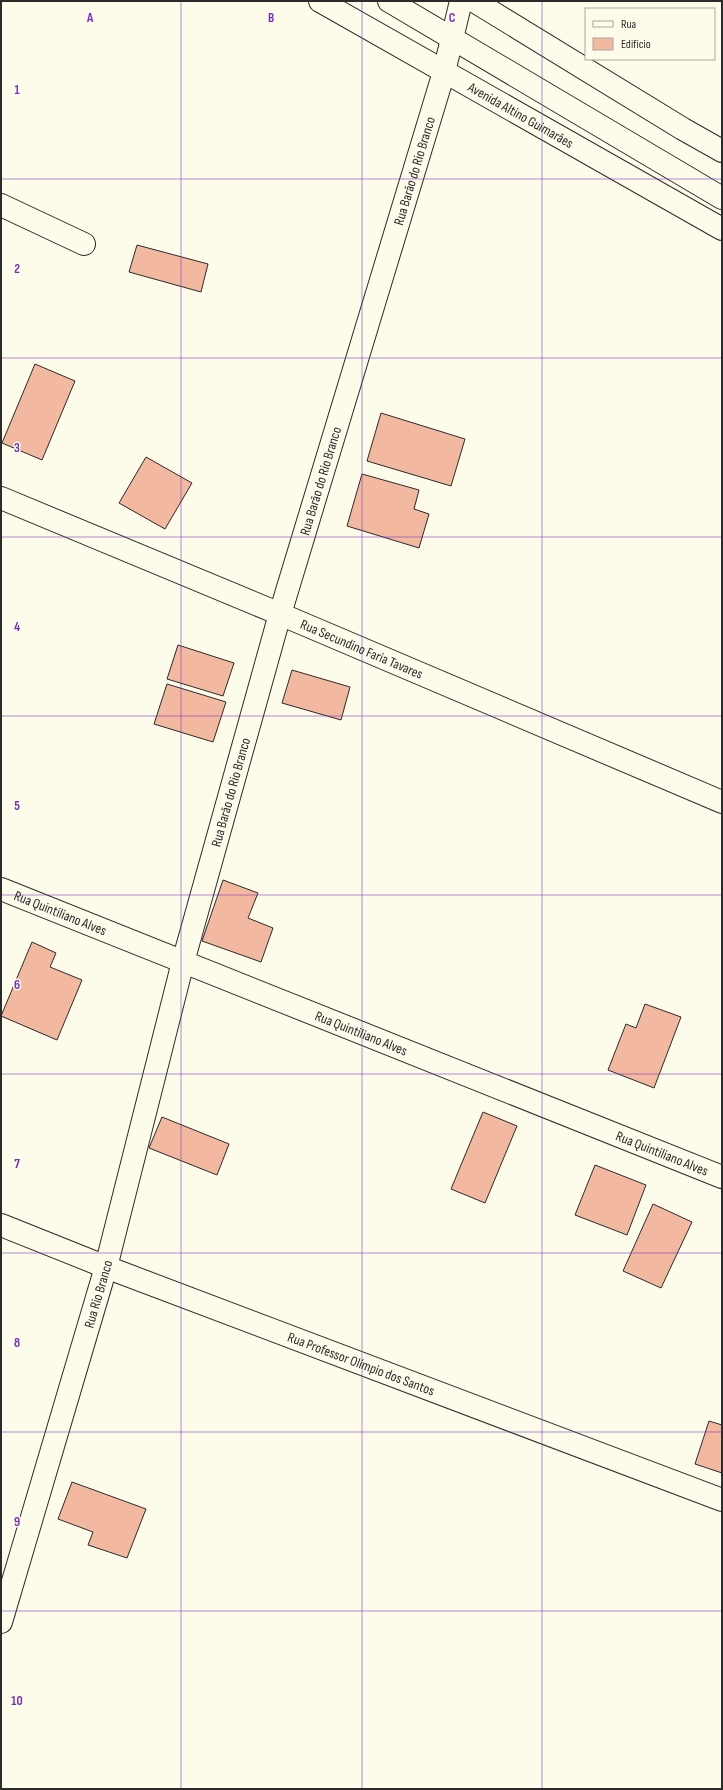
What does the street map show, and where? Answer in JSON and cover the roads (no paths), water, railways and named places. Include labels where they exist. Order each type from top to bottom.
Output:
[{"type":"street","name":"Avenida Altino Guimarães","points":[[320,1],[722,230]]},
{"type":"street","points":[[389,1],[452,36],[722,198]]},
{"type":"street","name":"Rua Barão do Rio Branco","points":[[183,962],[280,614],[444,72],[461,1]]},
{"type":"street","points":[[474,1],[683,129],[722,151]]},
{"type":"street","points":[[1,205],[84,244]]},
{"type":"street","name":"Rua Secundino Faria Tavares","points":[[1,498],[280,614],[722,802]]},
{"type":"street","name":"Rua Quintiliano Alves","points":[[1,889],[722,1177]]},
{"type":"street","name":"Rua Rio Branco","points":[[1,1622],[106,1267],[183,962]]},
{"type":"street","name":"Rua Professor Olímpio dos Santos","points":[[1,1225],[106,1267],[722,1500]]}]
